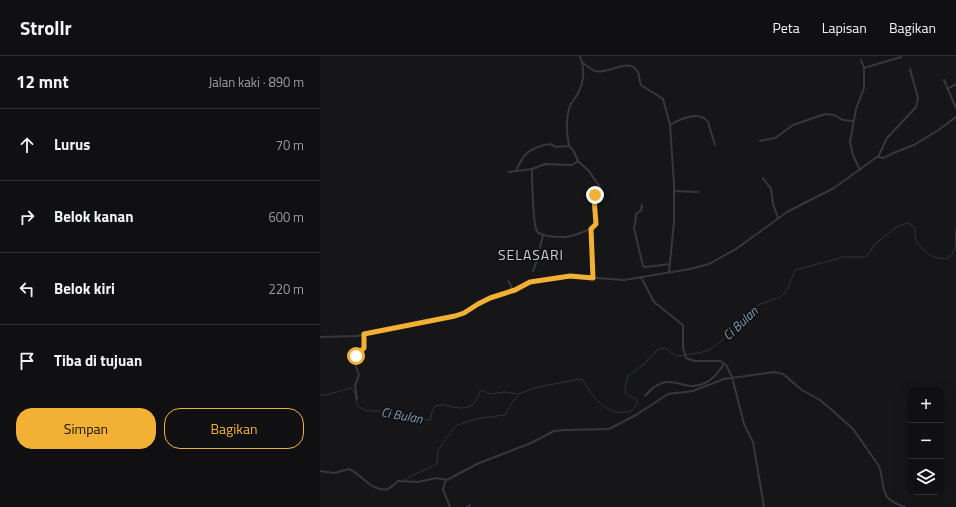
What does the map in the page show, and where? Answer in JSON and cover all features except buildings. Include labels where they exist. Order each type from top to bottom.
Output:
[{"type":"street","points":[[532,169],[536,228],[538,233],[560,238],[568,238],[591,229],[596,224],[594,197],[601,189],[589,171],[578,161],[573,150],[569,146],[568,111],[580,88],[583,73],[580,56]]},
{"type":"street","points":[[864,68],[901,57]]},
{"type":"street","points":[[860,170],[850,146],[856,108],[864,88],[864,68],[861,60]]},
{"type":"street","points":[[582,62],[596,71],[608,70],[622,64],[628,64],[638,72],[641,85],[663,99],[670,125],[674,191],[674,222],[669,272]]},
{"type":"street","points":[[320,337],[357,336],[455,316],[464,313],[490,298],[512,291],[530,282],[567,276],[621,280],[696,268],[722,258],[744,244],[778,218],[830,190],[878,157],[887,138],[916,108],[918,98],[910,69]]},
{"type":"street","points":[[944,80],[956,108]]},
{"type":"street","points":[[947,89],[956,84]]},
{"type":"street","points":[[760,141],[775,138],[793,125],[825,114],[834,115],[843,120],[853,121]]},
{"type":"street","points":[[670,125],[684,118],[696,117],[706,119],[715,145]]},
{"type":"street","points":[[878,157],[884,158],[914,145],[956,117]]},
{"type":"street","points":[[516,171],[522,157],[535,148],[550,144],[556,147],[569,146]]},
{"type":"street","points":[[509,172],[532,169],[545,164],[572,165],[578,161]]},
{"type":"street","points":[[763,178],[771,189],[773,204],[778,218]]},
{"type":"street","points":[[674,191],[698,192]]},
{"type":"street","points":[[642,205],[641,210],[636,214],[634,228],[644,266],[670,264]]},
{"type":"street","points":[[591,229],[593,278]]},
{"type":"street","points":[[533,271],[543,235]]},
{"type":"street","points":[[641,277],[654,302],[683,324],[684,355],[687,359],[691,361],[718,360],[724,364],[732,377],[744,424],[754,446],[764,507]]},
{"type":"street","points":[[508,281],[512,291]]},
{"type":"street","points":[[357,399],[355,385],[359,375],[354,361],[356,356],[364,348],[364,334]]},
{"type":"street","points":[[645,396],[655,386],[663,382],[695,386],[705,383],[713,378],[724,364]]},
{"type":"street","points":[[320,471],[334,472],[349,469],[358,474],[371,485],[384,489],[389,488],[398,481],[418,482],[436,478],[446,480],[477,464],[531,443],[554,431],[609,429],[668,394],[694,391],[720,380],[732,377],[779,372],[802,390],[823,402],[853,429],[879,466],[886,498],[905,507]]},
{"type":"street","points":[[446,480],[443,489],[450,507]]},
{"type":"waterway","name":"Ci Bulan","points":[[320,395],[326,395],[351,388],[354,392],[357,405],[363,409],[370,411],[386,411],[400,416],[429,420],[431,419],[435,406],[444,405],[459,408],[470,406],[474,403],[481,390],[491,394],[504,392],[519,394],[534,388],[580,379],[583,380],[590,392],[600,404],[606,408],[620,412],[631,411],[638,402],[636,399],[626,394],[625,387],[628,376],[643,365],[658,349],[665,348],[676,356],[709,350],[738,328],[745,318],[758,305],[780,297],[785,293],[795,270],[844,257],[865,257],[874,245],[894,229],[908,223],[915,228],[916,241],[921,248],[934,257],[948,258],[952,255],[955,248],[956,227]]},
{"type":"waterway","points":[[403,480],[437,464],[438,450],[453,429],[458,425],[476,419],[505,415],[519,394]]},
{"type":"district","name":"SELASARI","points":[[531,255]]},
{"type":"route","points":[[356,356],[363,351],[365,346],[364,334],[455,316],[464,313],[490,298],[515,290],[530,282],[570,276],[593,278],[594,267],[591,254],[591,228],[596,224],[595,195]]}]
